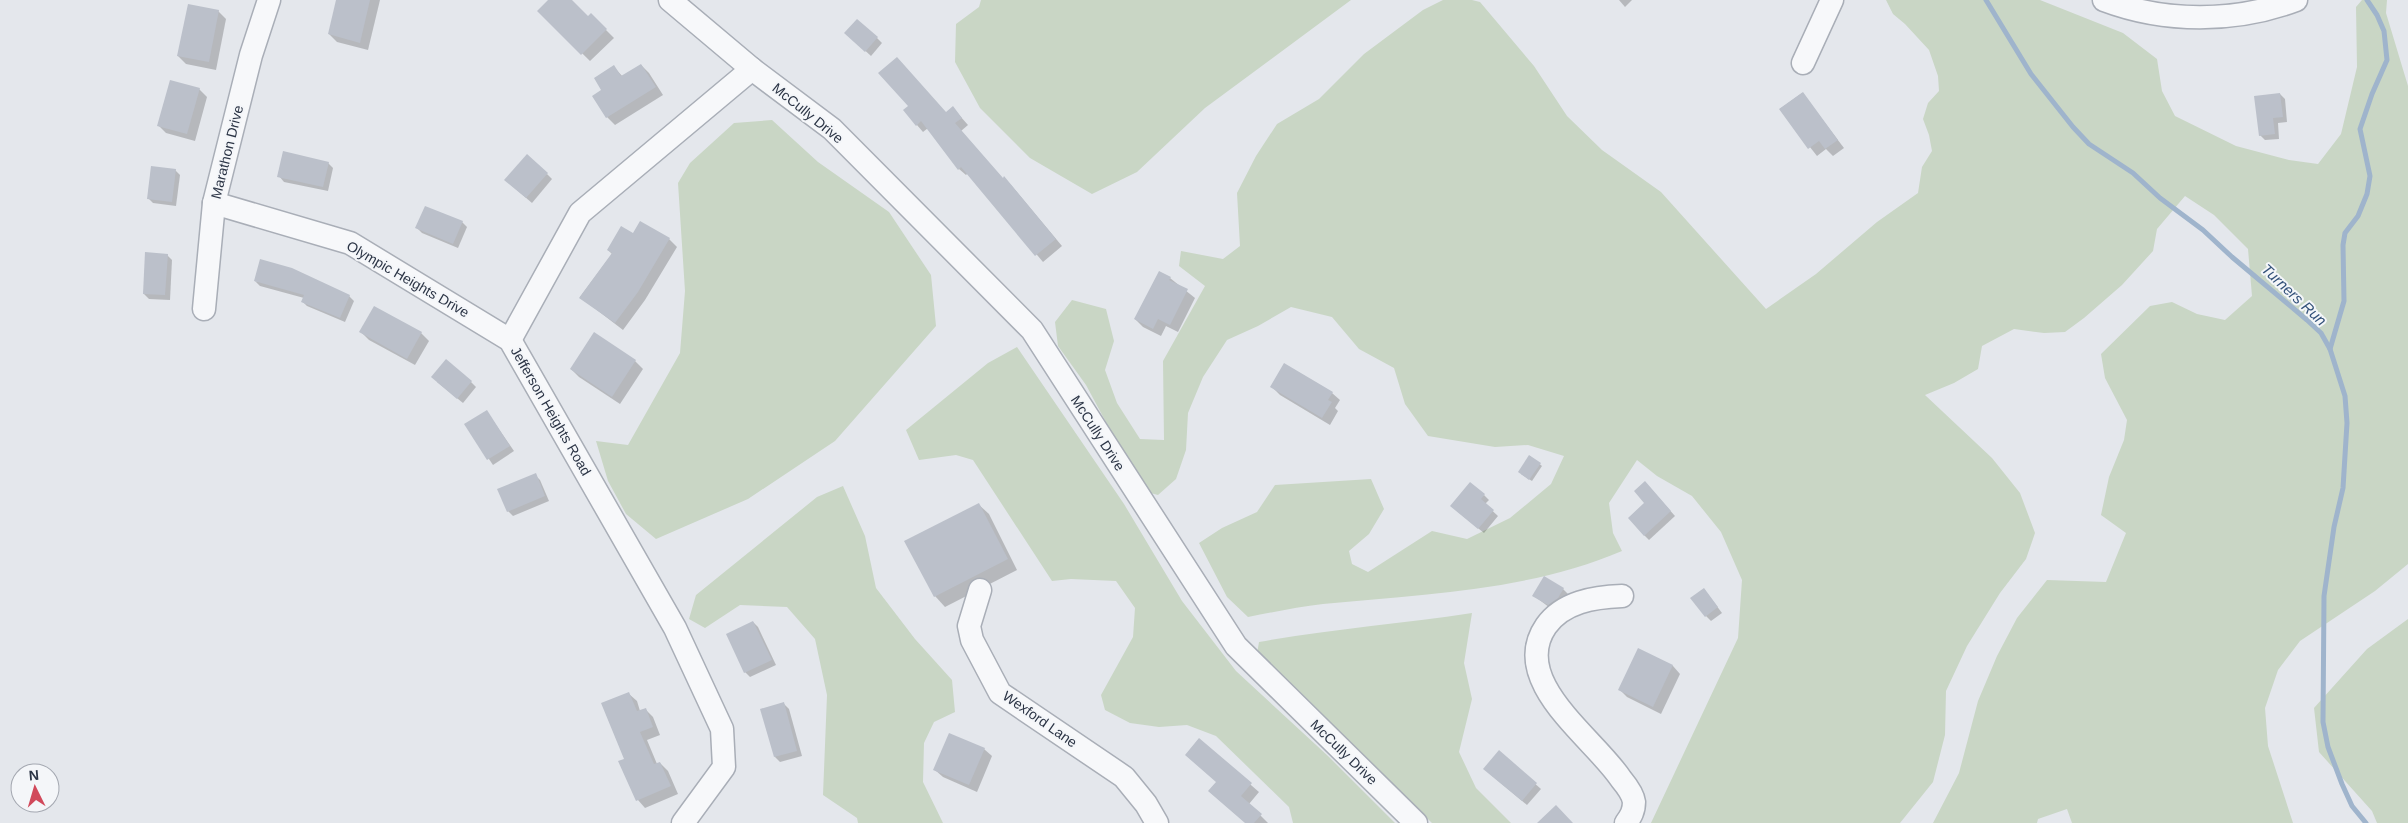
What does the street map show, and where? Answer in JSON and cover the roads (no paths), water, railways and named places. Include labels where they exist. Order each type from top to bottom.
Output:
[{"type":"street","name":"Marathon Drive","points":[[204,309],[214,203],[251,55],[269,0]]},
{"type":"street","points":[[670,0],[752,69]]},
{"type":"street","points":[[1803,63],[1832,0]]},
{"type":"street","points":[[2104,0],[2125,8],[2147,13],[2196,17],[2248,14],[2296,0]]},
{"type":"street","name":"Jefferson Heights Road","points":[[683,823],[724,767],[722,729],[675,628],[510,340],[580,213],[752,69]]},
{"type":"street","name":"McCully Drive","points":[[752,69],[832,129],[1032,330],[1236,646],[1416,823]]},
{"type":"street","name":"Olympic Heights Drive","points":[[214,203],[350,244],[510,340]]},
{"type":"street","name":"Wexford Lane","points":[[980,590],[969,626],[972,640],[1000,693],[1124,777],[1146,804],[1157,823]]},
{"type":"street","points":[[1622,596],[1600,597],[1578,602],[1550,622],[1540,635],[1537,646],[1539,668],[1547,692],[1612,766],[1628,789],[1634,801],[1632,814],[1626,823]]},
{"type":"waterway","name":"Turners Run","points":[[1986,0],[2031,74],[2089,144],[2133,173],[2160,198],[2203,230],[2321,333],[2330,349],[2345,396],[2347,423],[2343,488],[2334,527],[2324,596],[2323,722],[2328,747],[2342,784],[2352,806],[2366,823]]},
{"type":"waterway","points":[[2330,349],[2344,301],[2343,245],[2345,233],[2358,216],[2367,194],[2370,176],[2360,129],[2372,94],[2387,60],[2384,31],[2377,15],[2367,0]]}]
